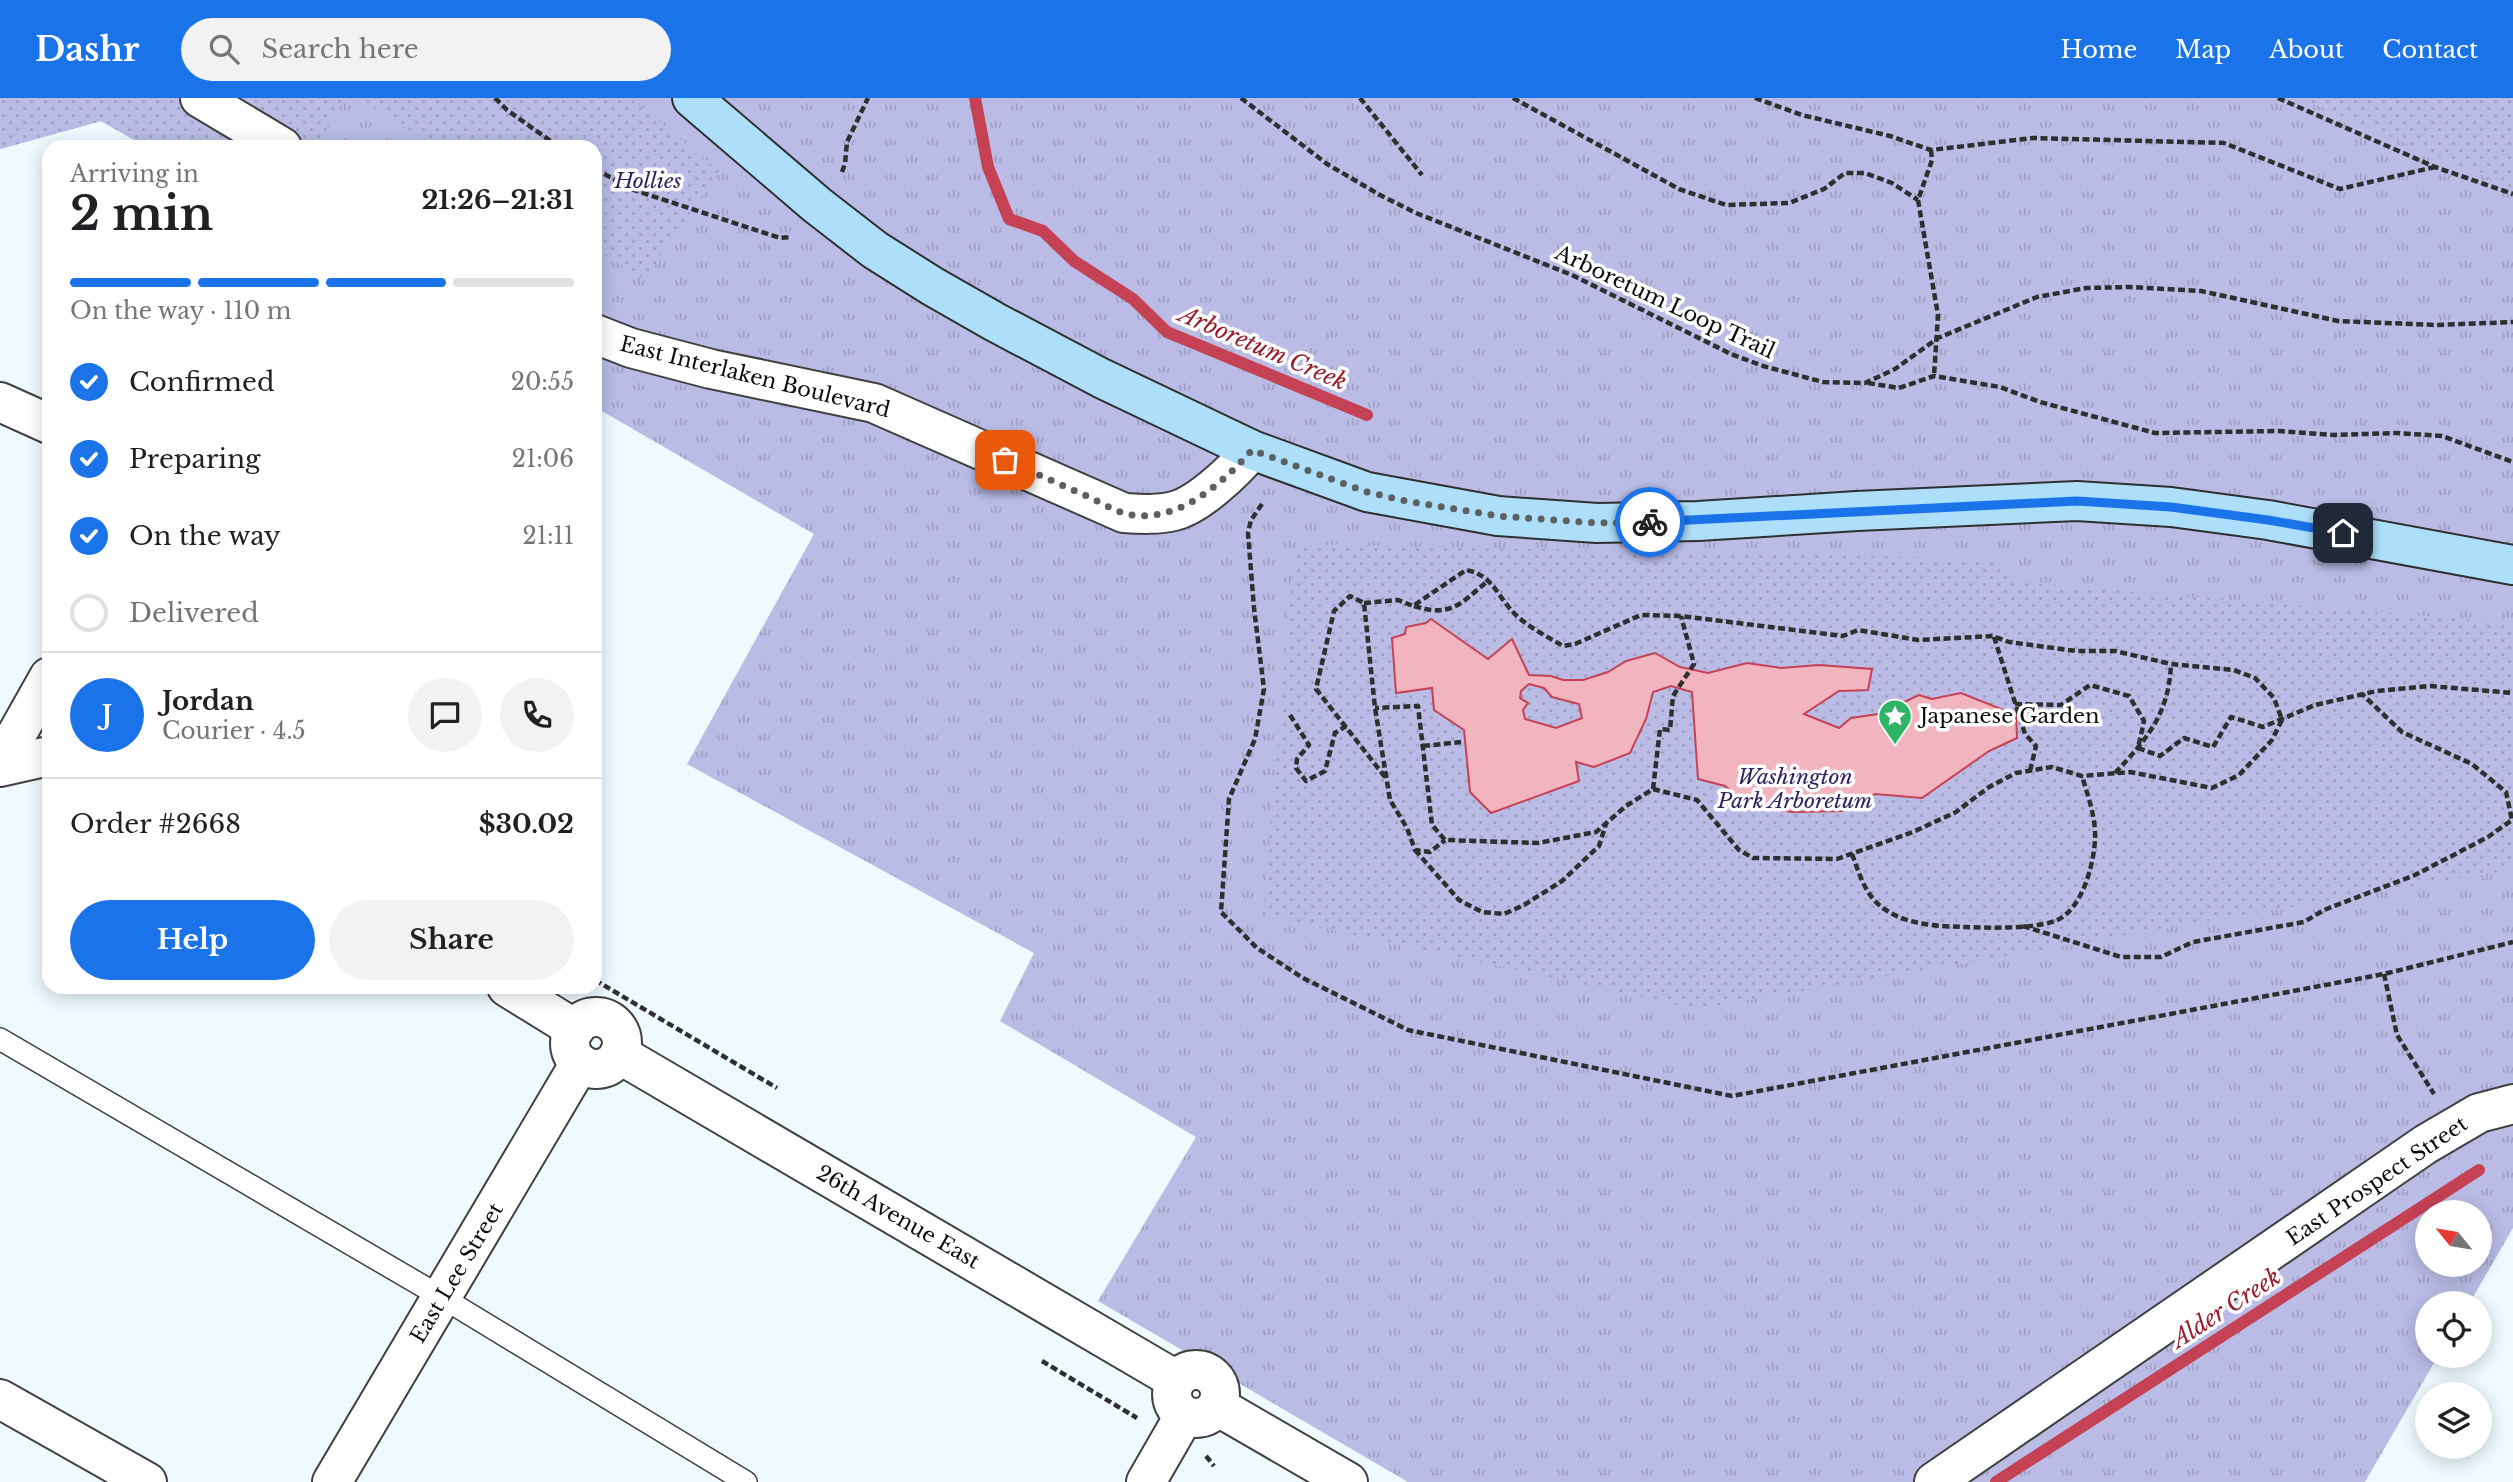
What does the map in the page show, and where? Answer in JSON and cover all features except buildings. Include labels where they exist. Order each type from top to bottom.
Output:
[{"type":"main road","points":[[692,98],[817,205],[876,250],[932,286],[1101,378],[1252,450],[1367,492],[1498,516],[1597,523],[1698,521],[1898,508],[2077,501],[2171,507],[2268,520],[2513,565]]},
{"type":"street","points":[[200,98],[270,140]]},
{"type":"street","name":"East Interlaken Boulevard","points":[[602,337],[631,348],[711,369],[874,403],[1124,513],[1176,511],[1212,488],[1252,450]]},
{"type":"street","points":[[0,402],[42,421]]},
{"type":"street","points":[[0,766],[42,690]]},
{"type":"street","points":[[0,766],[42,757]]},
{"type":"street","points":[[515,994],[578,1046]]},
{"type":"street","name":"26th Avenue East","points":[[578,1046],[596,1069],[604,1067],[619,1054],[1192,1401],[1348,1482]]},
{"type":"street","name":"East Lee Street","points":[[332,1482],[443,1298],[578,1046]]},
{"type":"street","name":"East Prospect Street","points":[[1934,1482],[2426,1144],[2479,1112],[2513,1104]]},
{"type":"street","points":[[0,1399],[147,1482]]},
{"type":"street","points":[[1146,1482],[1192,1401]]},
{"type":"lane","points":[[0,1039],[443,1298],[746,1482]]},
{"type":"path","points":[[495,98],[507,110],[549,140]]},
{"type":"path","points":[[842,173],[847,142],[868,98]]},
{"type":"path","name":"Arboretum Loop Trail","points":[[1241,98],[1327,164],[1416,213],[1572,275],[1710,344],[1763,366],[1823,382],[1864,383],[1895,369],[1938,338],[2037,296],[2086,288],[2202,291],[2338,321],[2436,325],[2513,322]]},
{"type":"path","points":[[1360,98],[1422,175]]},
{"type":"path","points":[[1513,98],[1679,188],[1726,205],[1789,202],[1824,189],[1845,173],[1865,173],[1892,183],[1919,200]]},
{"type":"path","points":[[1755,98],[1802,115],[1891,136],[1931,150],[2033,138],[2224,143],[2340,189],[2435,167]]},
{"type":"path","points":[[2278,98],[2435,167],[2513,194]]},
{"type":"path","points":[[1931,150],[1932,160],[1919,200],[1938,315],[1934,376]]},
{"type":"path","points":[[602,173],[634,190],[770,234],[790,237]]},
{"type":"path","points":[[1864,383],[1899,388],[1934,376],[2000,387],[2040,402],[2155,433],[2279,431],[2333,435],[2397,433],[2442,436],[2513,462]]},
{"type":"path","points":[[1262,504],[1251,520],[1248,533],[1264,689],[1255,739],[1230,799],[1221,912],[1257,948],[1303,978],[1408,1030],[1732,1096],[2384,974],[2513,942]]},
{"type":"path","points":[[1413,606],[1466,570],[1477,572],[1489,580],[1517,616],[1563,646],[1575,644],[1641,615],[1681,616],[1843,636],[1858,630],[1918,640],[1993,636],[2009,642],[2076,651],[2115,651],[2171,664],[2234,670],[2255,678],[2274,698],[2282,720],[2272,740],[2239,775],[2212,788],[2130,772],[2082,776],[2052,767],[2016,773],[1989,787],[1956,812],[1913,832],[1837,859],[1753,858],[1739,850],[1697,800],[1653,789],[1626,806],[1596,832],[1538,843],[1445,839],[1430,852],[1415,850]]},
{"type":"path","points":[[1385,776],[1316,688],[1334,611],[1350,596],[1364,603],[1398,600],[1434,612],[1457,606],[1489,580]]},
{"type":"path","points":[[1364,603],[1390,800],[1407,828],[1415,850],[1459,900],[1482,912],[1504,914],[1524,905],[1562,881],[1599,846],[1606,823]]},
{"type":"path","points":[[1653,789],[1660,729],[1670,730],[1673,696],[1694,664],[1681,616]]},
{"type":"path","points":[[1993,636],[2025,734],[2036,746],[2030,771]]},
{"type":"path","points":[[2115,773],[2138,748],[2159,717],[2170,690],[2171,664]]},
{"type":"path","points":[[2015,704],[2061,705],[2090,685],[2129,696],[2144,721],[2138,748]]},
{"type":"path","points":[[2138,748],[2160,756],[2184,738],[2213,747],[2231,717],[2263,727],[2315,705],[2362,694],[2430,686],[2513,693]]},
{"type":"path","points":[[2023,926],[2121,957],[2161,957],[2193,942],[2304,922],[2324,910],[2415,875],[2488,838],[2512,820],[2506,792],[2472,764],[2402,732],[2362,694]]},
{"type":"path","points":[[1376,708],[1418,706],[1432,825],[1445,839]]},
{"type":"path","points":[[1290,715],[1309,745],[1297,759],[1296,768],[1306,781],[1325,771],[1335,733],[1346,726]]},
{"type":"path","points":[[1423,746],[1461,742]]},
{"type":"path","points":[[1852,854],[1863,882],[1876,902],[1902,919],[1937,926],[1982,928],[2023,926],[2057,920],[2079,901],[2091,870],[2095,837],[2092,809],[2082,776]]},
{"type":"path","points":[[2384,974],[2397,1035],[2435,1096],[2466,1121]]},
{"type":"path","points":[[602,984],[777,1088]]},
{"type":"path","points":[[1042,1361],[1138,1418]]},
{"type":"green space","name":"Washington Park Arboretum","points":[[0,98],[2513,98],[2513,1228],[2492,1264],[2492,1200],[2415,1200],[2415,1278],[2484,1278],[2477,1291],[2415,1291],[2415,1368],[2431,1368],[2423,1382],[2415,1382],[2415,1396],[2365,1482],[1408,1482],[1098,1301],[1196,1137],[1000,1021],[1034,953],[687,764],[814,534],[602,411],[602,140],[135,140],[101,121],[0,149]]},
{"type":"green space","points":[[0,98],[345,98],[319,140],[134,140],[101,121],[0,149]]},
{"type":"green space","name":"Hollies","points":[[359,98],[631,98],[719,171],[645,279],[602,253],[602,140],[425,140]]},
{"type":"green space","points":[[2299,98],[2513,98],[2513,188],[2509,187]]},
{"type":"green space","name":"Japanese Garden","points":[[1295,544],[2000,559],[2013,582],[2513,623],[2513,869],[1697,1009],[1263,915]]},
{"type":"shaded area","points":[[1431,619],[1488,659],[1512,639],[1529,675],[1551,676],[1563,680],[1583,680],[1608,672],[1626,661],[1655,653],[1680,667],[1708,673],[1747,663],[1781,668],[1819,665],[1872,669],[1868,690],[1839,691],[1804,714],[1839,728],[1851,718],[1878,714],[1919,695],[1932,699],[1961,693],[2016,715],[2017,738],[1989,751],[1922,798],[1875,794],[1844,811],[1793,812],[1750,806],[1725,786],[1698,779],[1692,692],[1671,686],[1653,692],[1646,719],[1630,753],[1594,767],[1576,762],[1579,781],[1491,813],[1470,792],[1464,730],[1434,710],[1432,688],[1396,693],[1392,638],[1405,634],[1406,627],[1426,623]],"holes":[[[1529,684],[1544,688],[1552,697],[1579,704],[1582,718],[1556,728],[1525,719],[1523,710],[1528,703],[1520,698],[1521,691]]]},
{"type":"waterway","name":"Arboretum Creek","points":[[975,98],[988,167],[1009,219],[1043,231],[1074,261],[1133,299],[1167,332],[1367,415]]},
{"type":"waterway","name":"Alder Creek","points":[[1996,1482],[2479,1170]]},
{"type":"way so far","points":[[1005,460],[1124,513],[1176,511],[1212,488],[1252,450],[1367,492],[1406,501],[1498,516],[1597,523],[1650,522]]},
{"type":"place","name":"Japanese Garden","points":[[1895,746]]},
{"type":"route","points":[[1650,522],[2077,501],[2171,507],[2343,533]]}]
